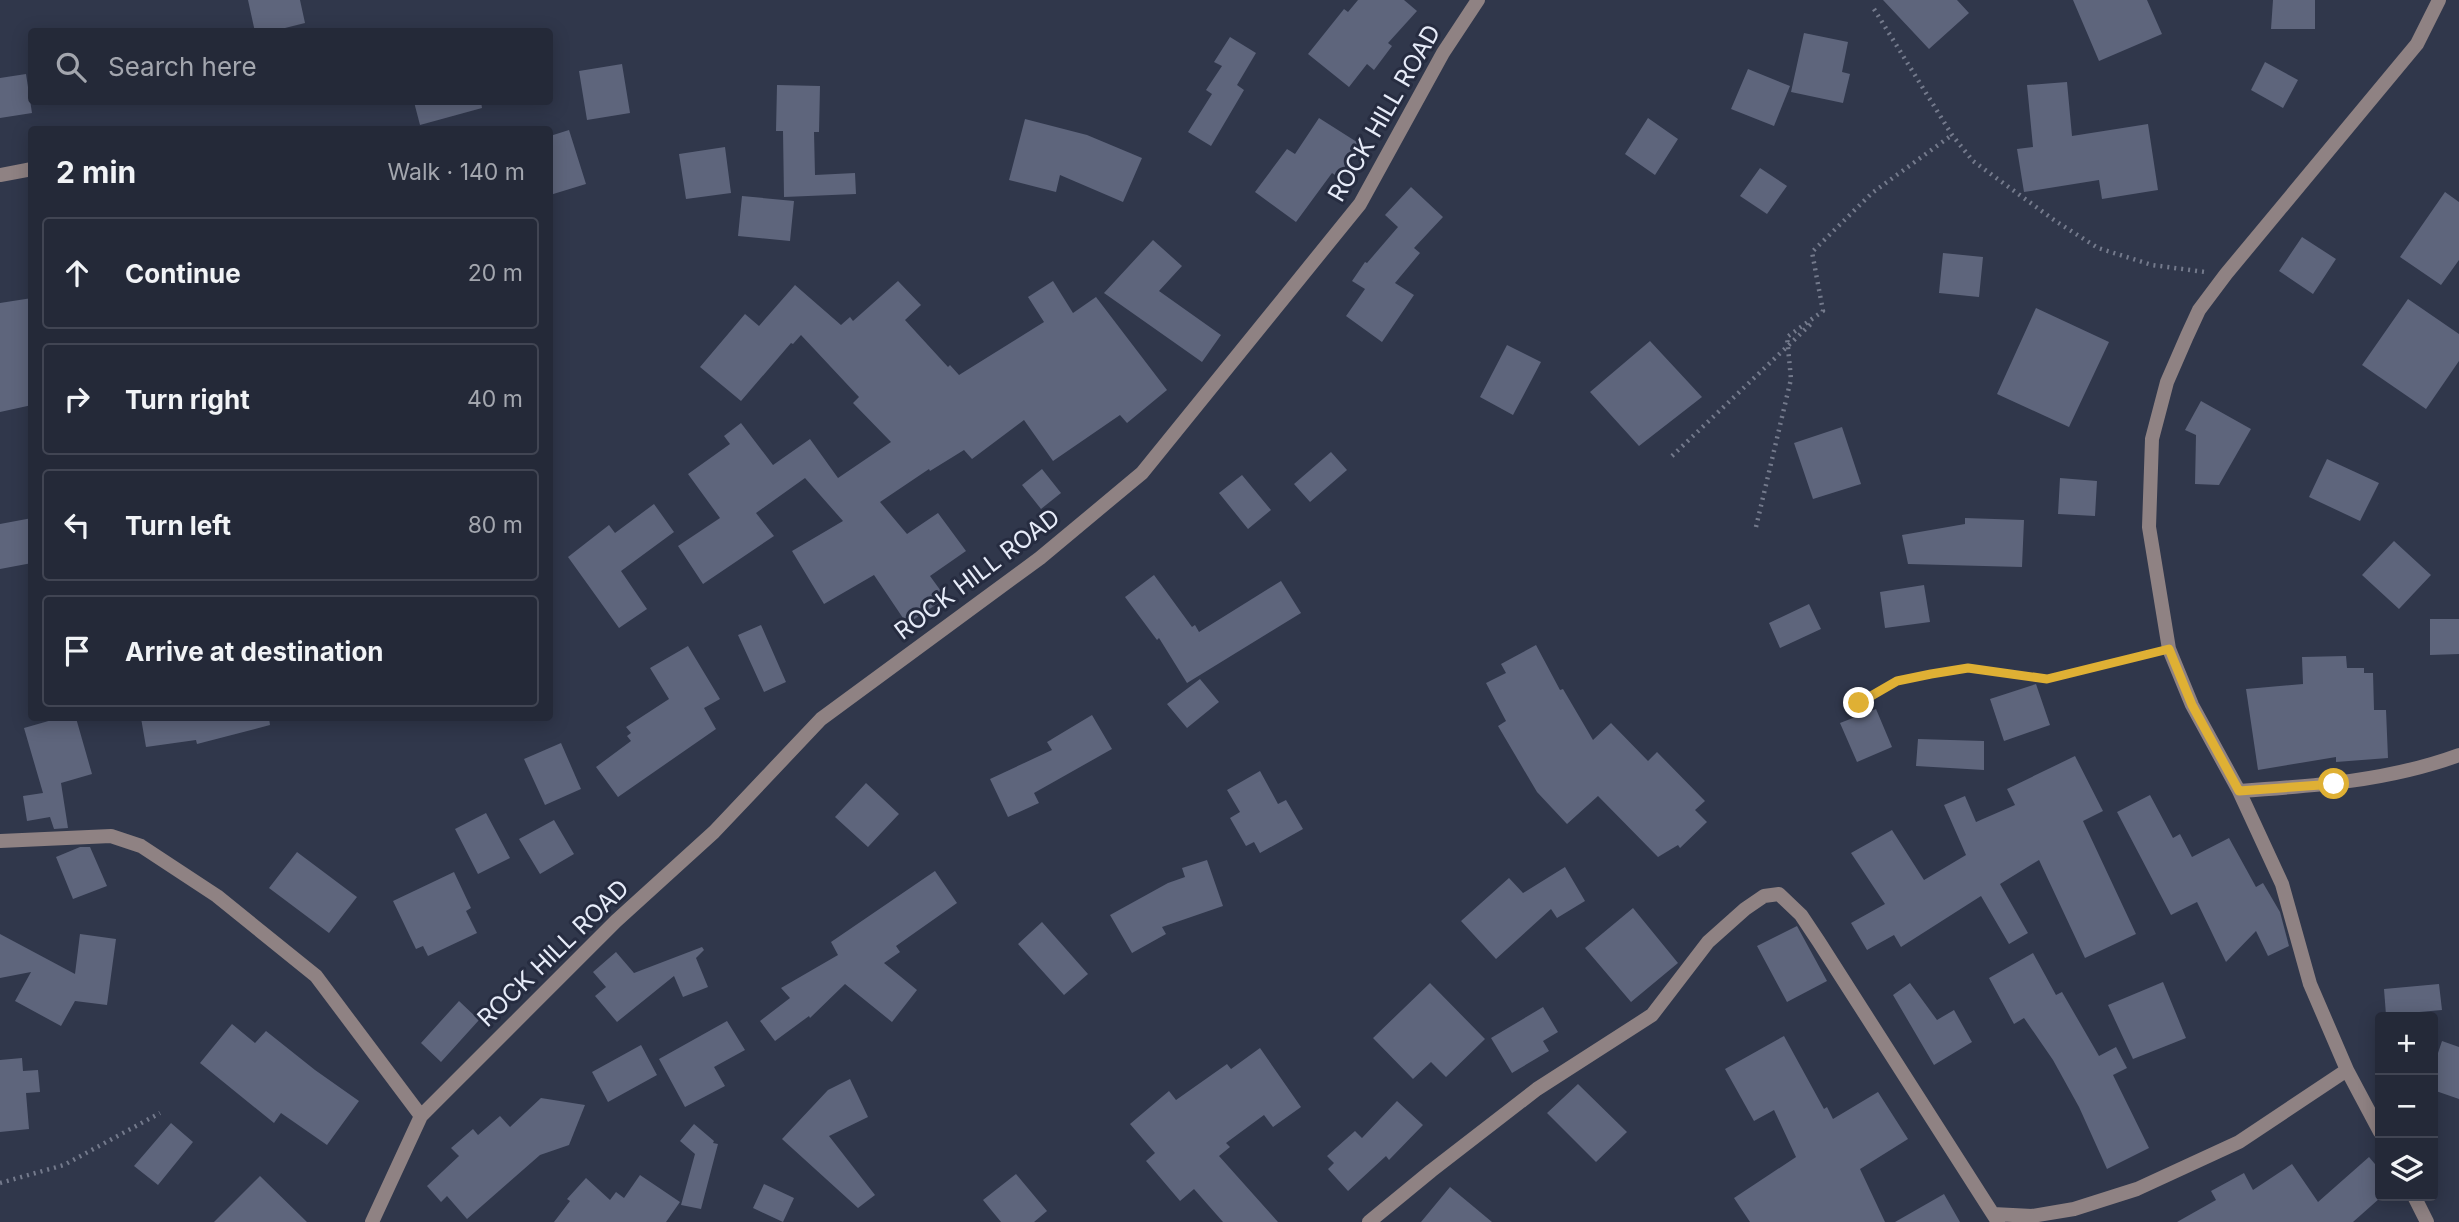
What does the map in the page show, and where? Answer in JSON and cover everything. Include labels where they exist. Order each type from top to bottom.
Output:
[{"type":"street","name":"ROCK HILL ROAD","points":[[421,1116],[615,921],[714,832],[821,719],[1040,558],[1142,473],[1360,204],[1443,53],[1478,0]]},
{"type":"street","points":[[2375,1123],[2347,1070],[2310,984],[2282,884],[2239,791],[2192,705],[2169,649],[2149,527],[2152,439],[2167,382],[2199,310],[2417,44],[2438,0]]},
{"type":"street","points":[[0,175],[28,170]]},
{"type":"street","points":[[2239,791],[2334,784],[2391,776],[2459,755]]},
{"type":"street","points":[[0,841],[111,836],[141,846],[217,896],[316,976],[421,1116],[372,1222]]},
{"type":"street","points":[[1369,1222],[1537,1089],[1652,1015],[1708,942],[1745,909],[1772,893],[1779,894],[1801,915],[1995,1218],[2032,1216],[2074,1209],[2137,1189],[2239,1142],[2347,1070]]},
{"type":"street","points":[[2416,1201],[2427,1222]]},
{"type":"path","points":[[1874,9],[1952,135],[1982,168],[2098,248],[2151,265],[2226,274]]},
{"type":"path","points":[[1823,311],[1812,252],[1872,193],[1952,135]]},
{"type":"path","points":[[1672,456],[1823,311]]},
{"type":"path","points":[[1756,527],[1791,379],[1787,337],[1823,311]]},
{"type":"path","points":[[1859,703],[1897,681],[1931,674],[1968,668],[2047,679],[2169,649]]},
{"type":"path","points":[[0,1183],[64,1165],[160,1113]]},
{"type":"building","points":[[248,0],[300,0],[305,23],[285,28],[254,28]]},
{"type":"building","points":[[1358,0],[1404,0],[1417,11],[1388,43],[1392,46],[1374,70],[1367,64],[1349,87],[1308,54],[1344,9],[1348,12]]},
{"type":"building","points":[[1883,0],[1957,0],[1969,13],[1929,49]]},
{"type":"building","points":[[2073,0],[2147,0],[2162,34],[2099,61]]},
{"type":"building","points":[[2273,0],[2315,0],[2315,29],[2271,29]]},
{"type":"building","points":[[1804,33],[1848,42],[1842,72],[1850,74],[1843,103],[1791,92]]},
{"type":"building","points":[[1230,37],[1256,53],[1237,85],[1244,90],[1211,146],[1188,132],[1212,94],[1206,90],[1222,66],[1214,62]]},
{"type":"building","points":[[2265,62],[2298,80],[2283,108],[2251,90]]},
{"type":"building","points":[[622,64],[630,113],[587,120],[579,71]]},
{"type":"building","points":[[1748,69],[1790,86],[1774,126],[1731,109]]},
{"type":"building","points":[[26,74],[28,105],[31,105],[32,113],[0,118],[0,78]]},
{"type":"building","points":[[2067,82],[2072,136],[2148,124],[2158,190],[2102,199],[2099,180],[2024,192],[2017,149],[2033,147],[2027,85]]},
{"type":"building","points":[[777,85],[820,86],[819,132],[814,132],[815,175],[855,173],[856,194],[784,197],[783,131],[776,131]]},
{"type":"building","points":[[415,105],[482,105],[482,108],[420,125]]},
{"type":"building","points":[[1319,118],[1360,144],[1338,177],[1332,173],[1296,222],[1255,192],[1287,149],[1295,154]]},
{"type":"building","points":[[1648,118],[1678,139],[1655,175],[1625,154]]},
{"type":"building","points":[[1025,119],[1087,135],[1142,158],[1123,202],[1060,175],[1056,192],[1009,180]]},
{"type":"building","points":[[569,130],[586,184],[553,194],[553,135]]},
{"type":"building","points":[[725,147],[731,193],[686,199],[679,154]]},
{"type":"building","points":[[1760,168],[1787,186],[1767,214],[1740,196]]},
{"type":"building","points":[[1411,187],[1443,217],[1414,248],[1420,253],[1395,283],[1414,295],[1382,342],[1346,316],[1365,289],[1352,281],[1365,262],[1367,263],[1398,227],[1385,215]]},
{"type":"building","points":[[2445,192],[2459,202],[2459,260],[2441,285],[2400,257]]},
{"type":"building","points":[[742,196],[794,201],[790,241],[738,236]]},
{"type":"building","points":[[2302,237],[2336,259],[2313,294],[2279,271]]},
{"type":"building","points":[[1153,240],[1182,266],[1159,291],[1221,335],[1202,362],[1104,293]]},
{"type":"building","points":[[1943,253],[1983,257],[1979,297],[1939,293]]},
{"type":"building","points":[[898,281],[921,305],[905,320],[948,367],[950,365],[959,375],[1044,322],[1028,297],[1053,281],[1073,313],[1096,297],[1167,390],[1127,423],[1120,415],[1053,461],[1024,420],[972,459],[964,450],[930,471],[929,469],[880,502],[907,534],[938,513],[966,551],[930,576],[946,598],[907,624],[874,575],[824,604],[792,551],[843,521],[805,478],[756,513],[774,536],[703,584],[678,546],[720,518],[688,474],[730,444],[724,436],[741,423],[773,465],[810,439],[838,478],[891,442],[853,403],[859,397],[801,335],[741,401],[700,367],[745,314],[759,326],[795,285],[841,325],[850,317],[853,321]]},
{"type":"building","points":[[28,299],[28,406],[0,412],[0,303]]},
{"type":"building","points":[[2408,299],[2459,334],[2459,361],[2426,409],[2362,365]]},
{"type":"building","points":[[2036,308],[2109,342],[2069,427],[1997,394]]},
{"type":"building","points":[[1650,341],[1702,397],[1639,446],[1590,392]]},
{"type":"building","points":[[1507,345],[1541,362],[1513,415],[1480,397]]},
{"type":"building","points":[[2201,401],[2251,429],[2219,485],[2195,484],[2196,435],[2185,430]]},
{"type":"building","points":[[1842,427],[1861,484],[1813,499],[1794,443]]},
{"type":"building","points":[[1331,452],[1347,470],[1310,502],[1294,484]]},
{"type":"building","points":[[2327,459],[2379,483],[2360,521],[2309,497]]},
{"type":"building","points":[[1042,469],[1061,493],[1041,509],[1022,485]]},
{"type":"building","points":[[1242,475],[1271,510],[1248,529],[1219,493]]},
{"type":"building","points":[[2060,478],[2097,481],[2095,516],[2058,514]]},
{"type":"building","points":[[654,504],[674,532],[621,571],[647,609],[619,628],[568,557],[609,525],[615,533]]},
{"type":"building","points":[[1965,518],[2024,520],[2022,567],[1908,564],[1902,535],[1965,524]]},
{"type":"building","points":[[28,519],[28,564],[0,569],[0,524]]},
{"type":"building","points":[[2394,541],[2431,575],[2399,609],[2362,575]]},
{"type":"building","points":[[1154,575],[1192,627],[1195,625],[1199,632],[1281,581],[1301,613],[1187,683],[1159,638],[1157,640],[1125,597]]},
{"type":"building","points":[[1924,585],[1930,622],[1885,628],[1880,592]]},
{"type":"building","points":[[1809,604],[1821,629],[1780,648],[1769,623]]},
{"type":"building","points":[[2430,619],[2459,619],[2459,654],[2430,655]]},
{"type":"building","points":[[761,625],[786,682],[764,692],[738,635]]},
{"type":"building","points":[[1536,645],[1560,690],[1563,689],[1593,740],[1611,723],[1648,761],[1657,752],[1705,801],[1695,810],[1707,822],[1680,848],[1678,845],[1658,857],[1598,796],[1567,824],[1537,792],[1498,726],[1506,721],[1486,683],[1506,673],[1501,664]]},
{"type":"building","points":[[688,646],[720,699],[704,708],[716,729],[618,797],[596,767],[631,741],[627,736],[631,733],[626,727],[669,699],[650,668]]},
{"type":"building","points":[[2346,656],[2347,668],[2364,668],[2364,673],[2373,673],[2374,710],[2386,710],[2388,758],[2336,762],[2336,757],[2258,770],[2246,689],[2303,684],[2302,657]]},
{"type":"building","points":[[1200,679],[1219,702],[1187,728],[1167,704]]},
{"type":"building","points":[[2036,684],[2050,725],[2004,741],[1990,699]]},
{"type":"building","points":[[1876,709],[1892,747],[1857,762],[1840,723]]},
{"type":"building","points":[[1092,715],[1112,749],[1034,793],[1039,803],[1008,817],[990,779],[1052,750],[1047,742]]},
{"type":"building","points":[[48,721],[77,721],[92,774],[61,783],[68,828],[54,829],[50,817],[27,821],[23,796],[43,793],[24,728]]},
{"type":"building","points":[[142,721],[269,721],[270,725],[197,744],[196,740],[146,747]]},
{"type":"building","points":[[1918,739],[1984,741],[1984,770],[1916,766]]},
{"type":"building","points":[[561,743],[581,789],[545,805],[524,759]]},
{"type":"building","points":[[2075,756],[2103,811],[2083,821],[2136,934],[2085,958],[2039,860],[2000,884],[2028,933],[2009,944],[1981,896],[1901,947],[1894,935],[1867,950],[1851,923],[1885,904],[1851,853],[1892,830],[1924,880],[1966,855],[1944,805],[1965,796],[1976,822],[2015,805],[2007,789]]},
{"type":"building","points":[[1260,771],[1278,804],[1286,800],[1303,829],[1260,853],[1254,842],[1246,846],[1230,818],[1240,812],[1227,790]]},
{"type":"building","points":[[866,783],[899,814],[868,847],[835,817]]},
{"type":"building","points":[[2150,795],[2173,838],[2180,834],[2192,857],[2229,838],[2256,887],[2263,883],[2280,912],[2289,946],[2268,956],[2256,931],[2226,962],[2197,902],[2171,915],[2117,812]]},
{"type":"building","points":[[486,813],[510,858],[478,874],[455,829]]},
{"type":"building","points":[[554,820],[574,854],[540,874],[519,839]]},
{"type":"building","points":[[80,847],[90,847],[107,886],[73,899],[56,857]]},
{"type":"building","points":[[297,852],[357,897],[329,933],[269,888]]},
{"type":"building","points":[[1207,860],[1223,906],[1162,927],[1166,934],[1132,953],[1110,915],[1168,883],[1185,877],[1182,868]]},
{"type":"building","points":[[1565,867],[1585,901],[1557,918],[1551,909],[1496,959],[1461,921],[1509,878],[1523,893]]},
{"type":"building","points":[[935,871],[957,903],[896,946],[900,952],[884,963],[917,990],[892,1022],[845,984],[810,1018],[809,1016],[775,1041],[760,1021],[790,998],[781,988],[838,955],[831,942]]},
{"type":"building","points":[[454,872],[471,908],[466,911],[477,933],[428,956],[423,946],[416,949],[393,901]]},
{"type":"building","points":[[1633,908],[1678,963],[1631,1002],[1585,948]]},
{"type":"building","points":[[1042,922],[1088,974],[1064,995],[1018,944]]},
{"type":"building","points":[[1797,926],[1827,981],[1787,1002],[1757,946]]},
{"type":"building","points":[[0,934],[75,974],[80,934],[116,939],[107,1005],[75,1001],[61,1026],[15,1001],[31,972],[0,978]]},
{"type":"building","points":[[702,947],[704,950],[696,958],[708,987],[683,997],[674,976],[617,1022],[595,996],[606,987],[593,972],[616,952],[634,973]]},
{"type":"building","points":[[2033,953],[2056,995],[2062,992],[2099,1056],[2116,1047],[2127,1068],[2113,1075],[2149,1148],[2107,1169],[2079,1107],[2053,1060],[2024,1018],[2014,1024],[1989,978]]},
{"type":"building","points":[[2163,982],[2186,1038],[2133,1059],[2108,1005]]},
{"type":"building","points":[[1430,983],[1485,1039],[1446,1077],[1431,1062],[1413,1079],[1373,1038]]},
{"type":"building","points":[[1910,983],[1937,1020],[1954,1010],[1972,1042],[1934,1065],[1893,995]]},
{"type":"building","points":[[2439,984],[2442,1010],[2386,1012],[2384,989]]},
{"type":"building","points":[[459,1001],[479,1020],[441,1062],[421,1043]]},
{"type":"building","points":[[1543,1007],[1558,1032],[1543,1041],[1549,1051],[1512,1073],[1491,1038]]},
{"type":"building","points":[[727,1021],[745,1050],[714,1067],[725,1086],[685,1107],[659,1059]]},
{"type":"building","points":[[232,1024],[255,1043],[266,1031],[359,1101],[327,1145],[281,1113],[274,1123],[200,1063]]},
{"type":"building","points":[[1784,1036],[1824,1109],[1827,1107],[1833,1119],[1878,1092],[1908,1139],[1860,1169],[1885,1222],[1750,1222],[1734,1198],[1796,1157],[1774,1110],[1754,1121],[1725,1069]]},
{"type":"building","points":[[2442,1041],[2459,1047],[2459,1099],[2438,1092],[2438,1053]]},
{"type":"building","points":[[641,1045],[657,1075],[608,1102],[592,1072]]},
{"type":"building","points":[[1260,1048],[1301,1107],[1273,1127],[1264,1115],[1226,1143],[1230,1147],[1219,1156],[1278,1222],[1223,1222],[1194,1189],[1180,1201],[1146,1161],[1155,1153],[1130,1124],[1169,1091],[1176,1100],[1227,1064],[1231,1069]]},
{"type":"building","points":[[22,1058],[23,1071],[38,1070],[40,1092],[26,1093],[29,1129],[0,1132],[0,1060]]},
{"type":"building","points":[[850,1079],[868,1117],[829,1136],[875,1195],[858,1208],[782,1139],[828,1090]]},
{"type":"building","points":[[1578,1084],[1627,1132],[1596,1162],[1547,1113]]},
{"type":"building","points":[[541,1098],[585,1105],[569,1145],[540,1155],[467,1219],[447,1196],[441,1202],[427,1186],[459,1156],[451,1148],[473,1129],[478,1135],[500,1116],[510,1127]]},
{"type":"building","points":[[1397,1101],[1423,1125],[1389,1160],[1386,1156],[1348,1191],[1328,1169],[1334,1163],[1327,1156],[1355,1131],[1362,1138]]},
{"type":"building","points":[[171,1123],[193,1142],[158,1185],[134,1166]]},
{"type":"building","points":[[694,1124],[714,1141],[713,1143],[718,1144],[701,1209],[681,1205],[695,1154],[680,1141]]},
{"type":"building","points":[[2369,1157],[2375,1164],[2377,1201],[2353,1222],[2177,1222],[2216,1200],[2211,1191],[2244,1173],[2253,1190],[2292,1164],[2318,1202]]},
{"type":"building","points":[[1016,1174],[1047,1211],[1034,1222],[1001,1222],[983,1200]]},
{"type":"building","points":[[640,1175],[680,1202],[666,1222],[554,1222],[570,1201],[567,1199],[586,1178],[610,1200],[616,1192],[624,1198]]},
{"type":"building","points":[[260,1176],[307,1222],[214,1222]]},
{"type":"building","points":[[764,1184],[794,1198],[783,1222],[753,1208]]},
{"type":"building","points":[[1450,1187],[1492,1222],[1421,1222]]},
{"type":"building","points":[[1944,1194],[1960,1222],[1895,1222]]},
{"type":"route","points":[[1859,703],[1897,681],[1931,674],[1968,668],[2047,679],[2169,649],[2192,705],[2239,791],[2334,784]]}]
